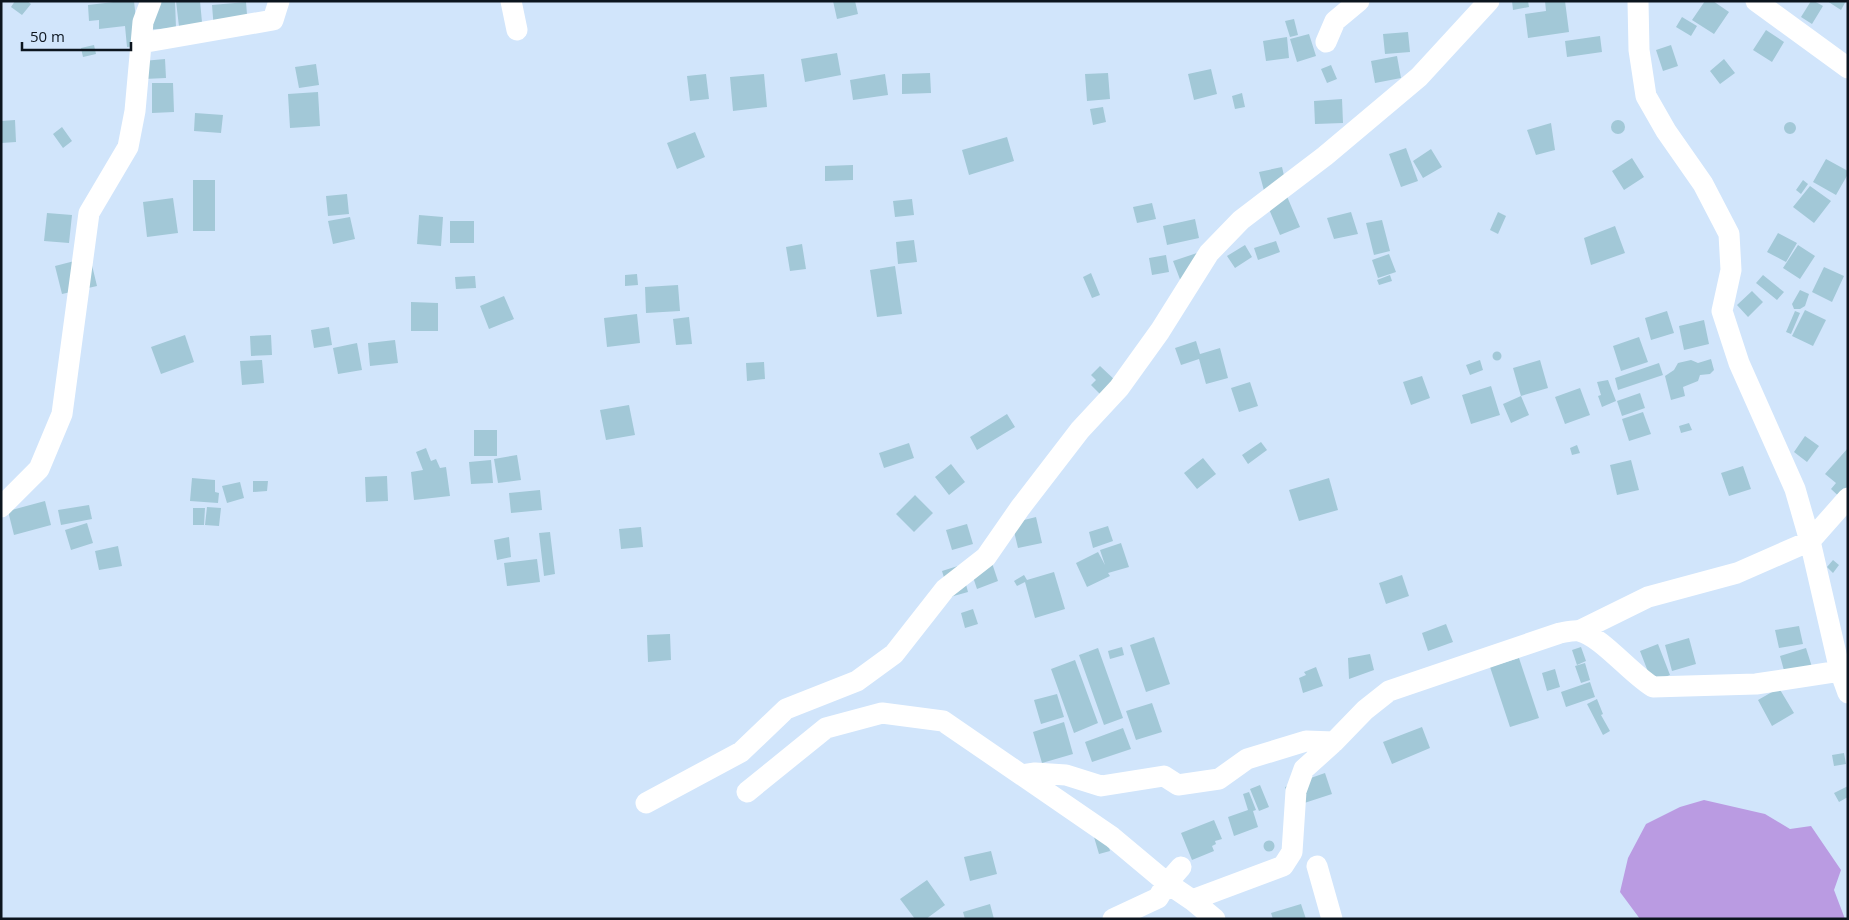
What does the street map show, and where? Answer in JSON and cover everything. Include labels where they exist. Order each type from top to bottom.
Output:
[{"type":"street","points":[[132,1],[143,22]]},
{"type":"street","points":[[1,507],[40,469],[62,414],[89,213],[128,147],[135,111],[143,22],[151,1]]},
{"type":"street","points":[[141,43],[273,20],[279,1]]},
{"type":"street","points":[[511,1],[517,30]]},
{"type":"street","points":[[1326,42],[1335,21],[1359,1]]},
{"type":"street","points":[[646,803],[741,752],[786,709],[857,681],[894,654],[945,589],[986,556],[1080,430],[1119,388],[1160,331],[1210,253],[1241,220],[1325,156],[1419,77],[1489,1]]},
{"type":"street","points":[[1638,1],[1639,50],[1646,96],[1666,131],[1703,184],[1729,234],[1731,270],[1722,311],[1739,363],[1795,488],[1810,542],[1840,671],[1848,693]]},
{"type":"street","points":[[1756,1],[1848,68]]},
{"type":"street","points":[[1192,900],[1283,866],[1292,852],[1296,791],[1304,769],[1365,710],[1389,691],[1560,633],[1579,631],[1648,597],[1737,573],[1810,542],[1848,498]]},
{"type":"street","points":[[1579,631],[1598,641],[1641,679],[1653,687],[1756,684],[1840,671]]},
{"type":"street","points":[[747,792],[826,728],[882,713],[943,721],[1112,837],[1167,883],[1215,919]]},
{"type":"street","points":[[1022,775],[1034,773],[1066,775],[1101,786],[1164,776],[1178,785],[1219,779],[1247,759],[1306,741],[1334,742]]},
{"type":"street","points":[[1113,919],[1158,898],[1181,866]]},
{"type":"street","points":[[1316,866],[1332,919]]},
{"type":"shaded area","points":[[1704,800],[1765,814],[1790,829],[1811,826],[1841,870],[1834,890],[1845,919],[1640,919],[1620,892],[1628,858],[1646,824],[1680,807]]},
{"type":"building","points":[[15,1],[27,1],[31,4],[22,15],[11,7]]},
{"type":"building","points":[[134,1],[139,46],[127,47],[125,26],[99,29],[99,20],[89,21],[88,5]]},
{"type":"building","points":[[175,1],[176,28],[140,30],[139,2]]},
{"type":"building","points":[[176,1],[200,1],[203,33],[180,35]]},
{"type":"building","points":[[833,1],[855,1],[858,14],[837,19]]},
{"type":"building","points":[[1512,1],[1528,1],[1529,7],[1513,10]]},
{"type":"building","points":[[1545,1],[1565,1],[1569,32],[1528,38],[1525,14],[1546,11]]},
{"type":"building","points":[[1705,1],[1713,1],[1729,12],[1714,34],[1692,20]]},
{"type":"building","points":[[1811,1],[1823,6],[1812,24],[1801,17]]},
{"type":"building","points":[[1827,1],[1846,1],[1841,10]]},
{"type":"building","points":[[246,2],[248,27],[214,30],[212,5]]},
{"type":"building","points":[[1682,17],[1697,26],[1691,36],[1676,27]]},
{"type":"building","points":[[1294,19],[1298,35],[1290,37],[1285,21]]},
{"type":"building","points":[[1766,30],[1784,42],[1772,62],[1753,50]]},
{"type":"building","points":[[1408,32],[1410,52],[1385,54],[1383,34]]},
{"type":"building","points":[[1309,34],[1316,56],[1297,62],[1290,39]]},
{"type":"building","points":[[1600,36],[1602,52],[1567,57],[1565,41]]},
{"type":"building","points":[[1287,37],[1289,58],[1266,61],[1263,41]]},
{"type":"building","points":[[94,45],[96,54],[83,57],[81,48]]},
{"type":"building","points":[[1671,45],[1678,66],[1663,71],[1656,50]]},
{"type":"building","points":[[837,53],[841,75],[805,82],[801,59]]},
{"type":"building","points":[[1397,56],[1401,78],[1375,83],[1371,61]]},
{"type":"building","points":[[165,59],[166,78],[144,79],[143,61]]},
{"type":"building","points":[[1724,59],[1735,73],[1720,84],[1710,71]]},
{"type":"building","points":[[316,64],[319,85],[299,88],[295,67]]},
{"type":"building","points":[[1331,65],[1337,79],[1327,83],[1321,69]]},
{"type":"building","points":[[1211,69],[1217,94],[1194,100],[1188,74]]},
{"type":"building","points":[[930,73],[931,93],[902,94],[902,74]]},
{"type":"building","points":[[1108,73],[1110,99],[1087,101],[1085,74]]},
{"type":"building","points":[[706,74],[709,99],[690,101],[687,76]]},
{"type":"building","points":[[764,74],[767,107],[733,111],[730,77]]},
{"type":"building","points":[[885,74],[888,95],[853,100],[850,80]]},
{"type":"building","points":[[152,83],[173,83],[174,112],[152,113]]},
{"type":"building","points":[[318,92],[320,126],[290,128],[288,94]]},
{"type":"building","points":[[1242,93],[1245,107],[1235,109],[1232,96]]},
{"type":"building","points":[[1342,99],[1343,123],[1315,124],[1314,101]]},
{"type":"building","points":[[1103,107],[1106,122],[1093,125],[1090,109]]},
{"type":"building","points":[[195,113],[223,115],[221,133],[194,131]]},
{"type":"building","points":[[15,120],[16,142],[1,143],[1,121]]},
{"type":"building","points":[[1618,120],[1623,122],[1625,127],[1623,132],[1618,134],[1613,132],[1611,127],[1613,122]]},
{"type":"building","points":[[1790,122],[1796,128],[1790,134],[1784,128]]},
{"type":"building","points":[[1551,123],[1555,150],[1536,155],[1527,130]]},
{"type":"building","points":[[62,127],[72,141],[63,148],[53,134]]},
{"type":"building","points":[[695,132],[705,157],[677,169],[667,143]]},
{"type":"building","points":[[1007,137],[1014,161],[969,175],[962,150]]},
{"type":"building","points":[[1406,148],[1418,181],[1401,187],[1389,154]]},
{"type":"building","points":[[1431,149],[1442,167],[1423,178],[1413,161]]},
{"type":"building","points":[[1632,158],[1644,177],[1624,190],[1612,171]]},
{"type":"building","points":[[1826,159],[1848,171],[1836,195],[1813,182]]},
{"type":"building","points":[[853,165],[853,180],[825,181],[825,166]]},
{"type":"building","points":[[1282,167],[1288,193],[1266,198],[1259,172]]},
{"type":"building","points":[[193,180],[215,180],[215,231],[193,231]]},
{"type":"building","points":[[1803,180],[1808,184],[1801,194],[1796,190]]},
{"type":"building","points":[[1810,186],[1831,201],[1814,223],[1793,207]]},
{"type":"building","points":[[347,194],[349,214],[328,216],[326,196]]},
{"type":"building","points":[[1286,194],[1300,227],[1280,235],[1266,202]]},
{"type":"building","points":[[173,198],[178,233],[147,237],[143,202]]},
{"type":"building","points":[[912,199],[914,215],[895,217],[893,201]]},
{"type":"building","points":[[1152,203],[1156,219],[1137,223],[1133,207]]},
{"type":"building","points":[[1351,212],[1358,234],[1334,239],[1327,218]]},
{"type":"building","points":[[1498,212],[1506,216],[1498,234],[1490,230]]},
{"type":"building","points":[[47,213],[72,215],[69,243],[44,241]]},
{"type":"building","points":[[419,215],[443,217],[441,246],[417,244]]},
{"type":"building","points":[[350,217],[355,239],[333,244],[328,221]]},
{"type":"building","points":[[1195,219],[1199,238],[1167,245],[1163,226]]},
{"type":"building","points":[[1382,220],[1390,251],[1374,255],[1366,223]]},
{"type":"building","points":[[450,221],[474,221],[474,243],[450,243]]},
{"type":"building","points":[[1615,226],[1625,253],[1591,265],[1584,238]]},
{"type":"building","points":[[1778,233],[1797,243],[1786,262],[1767,252]]},
{"type":"building","points":[[914,240],[917,262],[898,264],[896,242]]},
{"type":"building","points":[[1276,241],[1280,252],[1258,260],[1254,248]]},
{"type":"building","points":[[802,244],[806,269],[790,271],[786,247]]},
{"type":"building","points":[[1245,245],[1252,257],[1235,268],[1227,256]]},
{"type":"building","points":[[1798,245],[1815,256],[1800,279],[1783,268]]},
{"type":"building","points":[[1200,252],[1181,282],[1173,261]]},
{"type":"building","points":[[1389,254],[1396,272],[1378,278],[1372,260]]},
{"type":"building","points":[[1166,255],[1169,272],[1152,275],[1149,258]]},
{"type":"building","points":[[90,257],[97,286],[62,294],[55,266]]},
{"type":"building","points":[[895,266],[902,314],[877,317],[870,270]]},
{"type":"building","points":[[1824,267],[1844,276],[1832,302],[1812,292]]},
{"type":"building","points":[[1091,273],[1100,295],[1092,298],[1083,277]]},
{"type":"building","points":[[637,274],[638,285],[625,286],[625,275]]},
{"type":"building","points":[[1390,275],[1392,281],[1379,285],[1377,280]]},
{"type":"building","points":[[1763,275],[1784,292],[1777,300],[1756,283]]},
{"type":"building","points":[[475,276],[476,288],[456,289],[455,277]]},
{"type":"building","points":[[678,285],[680,311],[646,313],[645,287]]},
{"type":"building","points":[[1800,290],[1809,294],[1805,306],[1800,309],[1794,309],[1792,304]]},
{"type":"building","points":[[1752,291],[1763,302],[1748,317],[1737,305]]},
{"type":"building","points":[[504,296],[514,319],[489,329],[480,306]]},
{"type":"building","points":[[411,302],[438,303],[438,331],[411,331]]},
{"type":"building","points":[[1805,310],[1826,320],[1813,346],[1792,336]]},
{"type":"building","points":[[1667,311],[1674,333],[1651,340],[1645,318]]},
{"type":"building","points":[[1795,311],[1800,313],[1791,334],[1786,332]]},
{"type":"building","points":[[637,314],[640,343],[607,347],[604,318]]},
{"type":"building","points":[[689,317],[692,344],[676,345],[673,319]]},
{"type":"building","points":[[1704,320],[1709,344],[1684,350],[1679,326]]},
{"type":"building","points":[[329,327],[332,345],[314,348],[311,330]]},
{"type":"building","points":[[185,335],[194,362],[161,374],[151,347]]},
{"type":"building","points":[[271,335],[272,355],[251,356],[250,336]]},
{"type":"building","points":[[1639,337],[1648,362],[1621,371],[1613,346]]},
{"type":"building","points":[[395,340],[398,363],[370,366],[368,343]]},
{"type":"building","points":[[1196,341],[1200,354],[1220,348],[1228,378],[1206,384],[1199,359],[1181,365],[1175,348]]},
{"type":"building","points":[[357,343],[362,370],[338,374],[333,348]]},
{"type":"building","points":[[1497,351],[1502,356],[1497,361],[1492,356]]},
{"type":"building","points":[[1711,359],[1714,370],[1710,374],[1700,375],[1698,381],[1683,387],[1685,396],[1671,400],[1665,376],[1674,370],[1678,363],[1691,360],[1698,363]]},
{"type":"building","points":[[262,360],[264,383],[242,385],[240,361]]},
{"type":"building","points":[[1480,360],[1483,370],[1470,375],[1466,365]]},
{"type":"building","points":[[1540,360],[1548,388],[1521,396],[1513,368]]},
{"type":"building","points":[[764,362],[765,379],[747,381],[746,363]]},
{"type":"building","points":[[1659,363],[1663,375],[1618,390],[1615,378]]},
{"type":"building","points":[[1100,366],[1117,382],[1103,397],[1091,385],[1096,380],[1091,375]]},
{"type":"building","points":[[1422,376],[1430,398],[1411,405],[1403,382]]},
{"type":"building","points":[[1608,380],[1616,401],[1602,407],[1598,396],[1601,395],[1597,382]]},
{"type":"building","points":[[1250,382],[1258,406],[1239,412],[1231,388]]},
{"type":"building","points":[[1491,386],[1500,415],[1471,424],[1462,395]]},
{"type":"building","points":[[1580,388],[1590,415],[1565,424],[1555,397]]},
{"type":"building","points":[[1640,393],[1645,408],[1622,416],[1617,401]]},
{"type":"building","points":[[1521,396],[1529,415],[1511,423],[1503,404]]},
{"type":"building","points":[[629,405],[635,435],[606,440],[600,410]]},
{"type":"building","points":[[1643,412],[1651,434],[1629,441],[1622,419]]},
{"type":"building","points":[[1007,414],[1015,427],[977,450],[970,437]]},
{"type":"building","points":[[1689,423],[1692,430],[1681,433],[1679,426]]},
{"type":"building","points":[[474,430],[497,430],[497,456],[474,456]]},
{"type":"building","points":[[1805,436],[1819,446],[1807,462],[1794,452]]},
{"type":"building","points":[[1261,442],[1267,450],[1248,464],[1242,455]]},
{"type":"building","points":[[909,443],[914,458],[884,468],[879,453]]},
{"type":"building","points":[[1577,445],[1580,453],[1572,455],[1570,448]]},
{"type":"building","points":[[426,448],[431,461],[436,459],[440,468],[446,467],[450,496],[414,500],[411,472],[423,470],[416,452]]},
{"type":"building","points":[[1848,448],[1848,499],[1845,502],[1831,489],[1836,483],[1825,474]]},
{"type":"building","points":[[517,455],[521,480],[498,483],[494,459]]},
{"type":"building","points":[[1203,458],[1216,474],[1197,489],[1184,473]]},
{"type":"building","points":[[491,460],[493,483],[471,484],[469,462]]},
{"type":"building","points":[[1631,460],[1639,490],[1617,495],[1610,465]]},
{"type":"building","points":[[951,464],[965,482],[949,495],[935,477]]},
{"type":"building","points":[[1743,466],[1751,489],[1729,496],[1721,473]]},
{"type":"building","points":[[387,476],[388,501],[366,502],[365,477]]},
{"type":"building","points":[[192,478],[215,480],[215,492],[219,493],[218,503],[190,501]]},
{"type":"building","points":[[1329,478],[1338,510],[1299,521],[1289,490]]},
{"type":"building","points":[[253,481],[268,481],[267,491],[253,492]]},
{"type":"building","points":[[240,482],[244,498],[227,503],[222,486]]},
{"type":"building","points":[[540,490],[542,510],[511,513],[509,493]]},
{"type":"building","points":[[915,495],[933,513],[914,532],[896,514]]},
{"type":"building","points":[[45,501],[51,525],[14,535],[8,511]]},
{"type":"building","points":[[89,505],[92,519],[61,525],[58,510]]},
{"type":"building","points":[[207,507],[221,508],[219,526],[205,525]]},
{"type":"building","points":[[193,508],[205,508],[204,525],[193,525]]},
{"type":"building","points":[[1036,517],[1042,543],[1018,548],[1012,523]]},
{"type":"building","points":[[87,523],[93,543],[71,550],[65,530]]},
{"type":"building","points":[[967,524],[973,544],[952,550],[946,530]]},
{"type":"building","points":[[1108,526],[1113,541],[1093,548],[1089,532]]},
{"type":"building","points":[[641,527],[643,547],[621,549],[619,529]]},
{"type":"building","points":[[550,532],[555,574],[544,576],[539,533]]},
{"type":"building","points":[[509,537],[511,557],[497,560],[494,540]]},
{"type":"building","points":[[1121,543],[1129,567],[1108,573],[1110,576],[1087,587],[1076,563],[1098,552],[1105,565],[1100,550]]},
{"type":"building","points":[[118,546],[122,566],[99,570],[95,551]]},
{"type":"building","points":[[537,559],[540,582],[507,586],[504,563]]},
{"type":"building","points":[[1833,560],[1839,565],[1833,573],[1827,567]]},
{"type":"building","points":[[992,563],[998,581],[977,589],[971,571]]},
{"type":"building","points":[[961,565],[968,592],[950,597],[942,571]]},
{"type":"building","points":[[1054,572],[1065,609],[1035,618],[1025,582],[1017,586],[1014,581],[1024,575],[1027,580]]},
{"type":"building","points":[[1402,575],[1409,596],[1386,604],[1379,583]]},
{"type":"building","points":[[973,609],[978,624],[965,628],[961,613]]},
{"type":"building","points":[[1446,624],[1453,642],[1428,651],[1422,633]]},
{"type":"building","points":[[1799,626],[1803,644],[1779,648],[1775,630]]},
{"type":"building","points":[[670,634],[671,660],[648,662],[647,635]]},
{"type":"building","points":[[1154,637],[1170,684],[1146,692],[1130,645]]},
{"type":"building","points":[[1689,638],[1696,664],[1672,671],[1665,645]]},
{"type":"building","points":[[1658,644],[1670,675],[1652,682],[1640,651]]},
{"type":"building","points":[[1122,647],[1124,655],[1110,659],[1108,651]]},
{"type":"building","points":[[1581,647],[1586,661],[1577,665],[1572,650]]},
{"type":"building","points":[[1098,648],[1123,718],[1104,725],[1079,655]]},
{"type":"building","points":[[1806,648],[1812,667],[1785,674],[1780,656]]},
{"type":"building","points":[[1370,654],[1374,670],[1349,679],[1348,658]]},
{"type":"building","points":[[1519,658],[1539,718],[1510,727],[1490,667]]},
{"type":"building","points":[[1075,660],[1098,723],[1074,733],[1051,669]]},
{"type":"building","points":[[1585,663],[1590,680],[1581,683],[1575,666]]},
{"type":"building","points":[[1316,667],[1323,686],[1303,693],[1299,678],[1306,675],[1304,672]]},
{"type":"building","points":[[1555,669],[1560,687],[1547,691],[1542,673]]},
{"type":"building","points":[[1590,682],[1595,697],[1566,707],[1561,692]]},
{"type":"building","points":[[1779,688],[1794,713],[1772,726],[1758,700]]},
{"type":"building","points":[[1057,694],[1064,717],[1041,724],[1034,700]]},
{"type":"building","points":[[1597,699],[1603,714],[1601,715],[1610,731],[1603,735],[1587,704]]},
{"type":"building","points":[[1152,703],[1162,732],[1136,740],[1126,711]]},
{"type":"building","points":[[1064,722],[1073,754],[1042,763],[1033,732]]},
{"type":"building","points":[[1422,727],[1430,748],[1392,764],[1383,742]]},
{"type":"building","points":[[1123,728],[1131,749],[1092,762],[1085,742]]},
{"type":"building","points":[[1844,753],[1846,764],[1834,766],[1832,755]]},
{"type":"building","points":[[1325,773],[1332,794],[1292,807],[1285,787]]},
{"type":"building","points":[[1260,785],[1269,807],[1259,811],[1250,789]]},
{"type":"building","points":[[1848,786],[1848,797],[1839,802],[1834,793]]},
{"type":"building","points":[[1249,792],[1256,810],[1253,811],[1258,827],[1234,836],[1228,817],[1248,810],[1243,794]]},
{"type":"building","points":[[1214,820],[1222,839],[1215,841],[1216,844],[1212,846],[1214,851],[1192,860],[1181,833]]},
{"type":"building","points":[[1106,834],[1110,851],[1099,854],[1094,837]]},
{"type":"building","points":[[1267,841],[1271,841],[1274,846],[1273,850],[1267,851],[1264,848],[1264,844]]},
{"type":"building","points":[[991,851],[997,874],[970,881],[964,857]]},
{"type":"building","points":[[927,880],[945,905],[926,919],[915,919],[900,899]]},
{"type":"building","points":[[990,904],[994,919],[965,919],[963,912]]},
{"type":"building","points":[[1301,904],[1306,919],[1273,919],[1271,913]]}]
